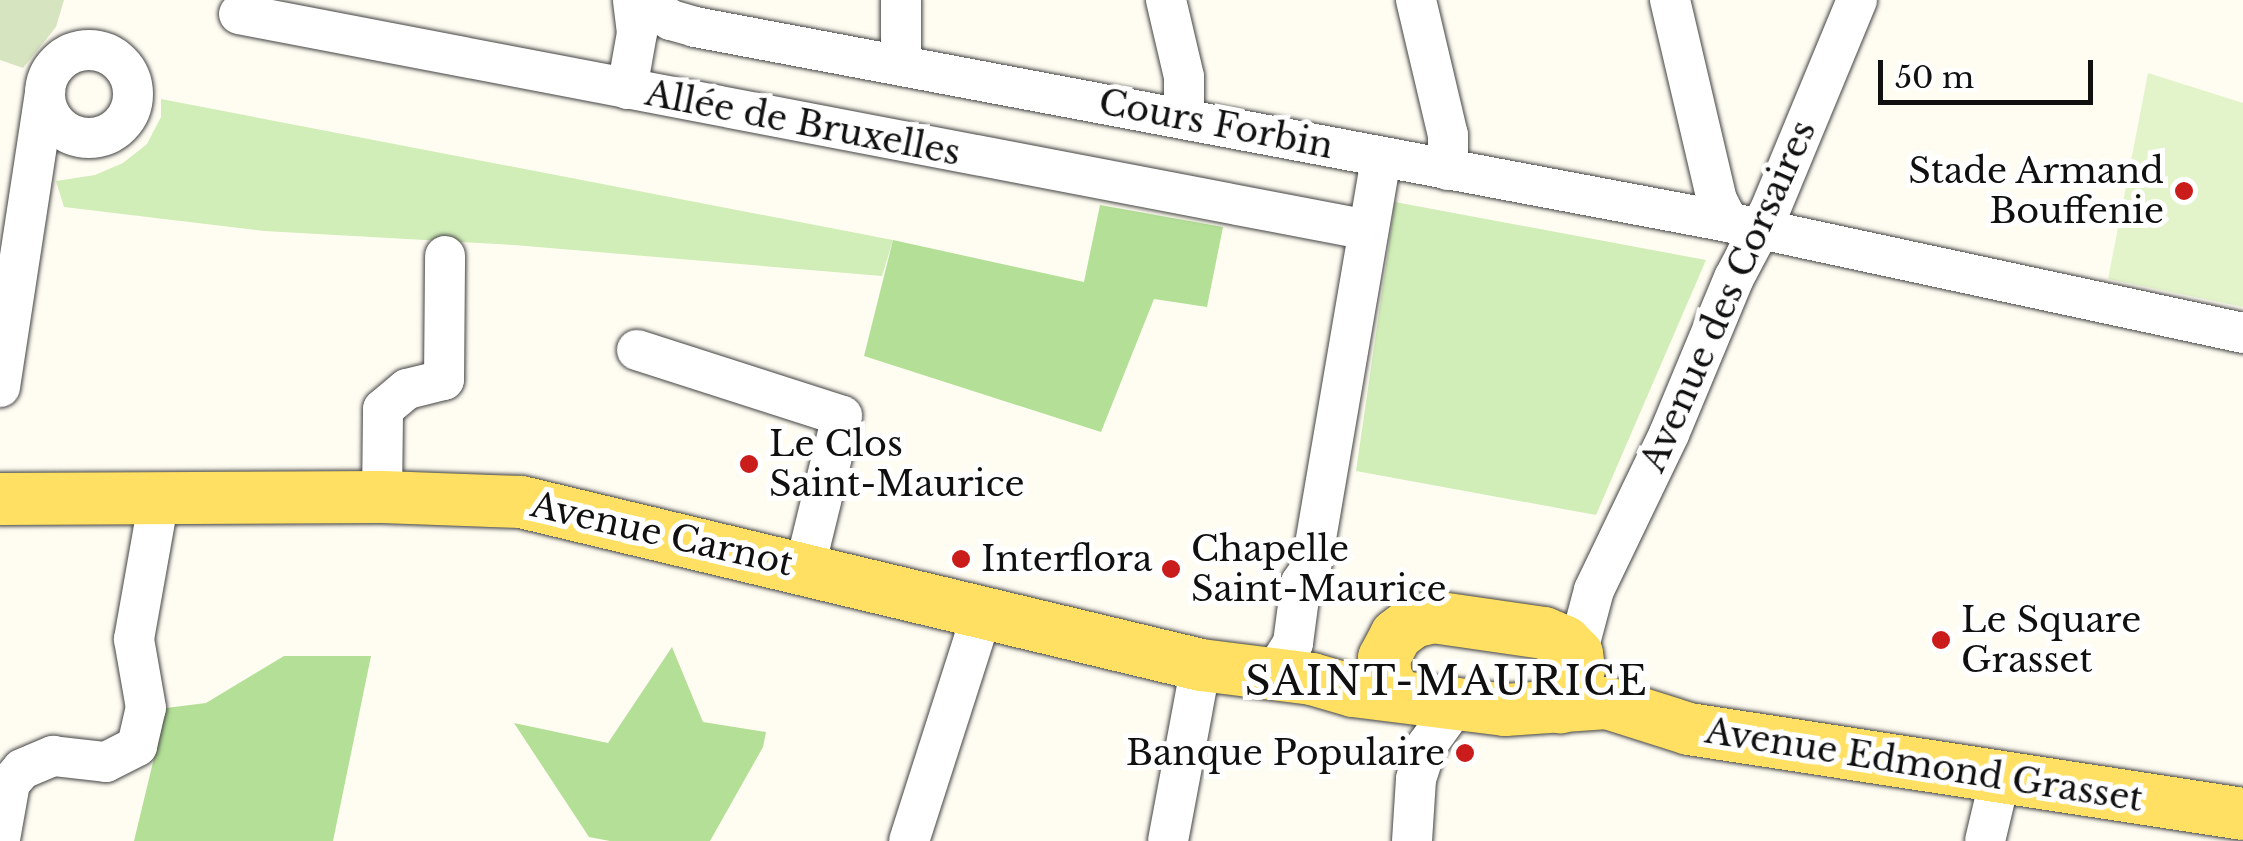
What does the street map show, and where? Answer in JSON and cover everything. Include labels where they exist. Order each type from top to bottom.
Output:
[{"type":"main road","name":"Avenue Carnot","points":[[0,500],[382,497],[521,502],[805,566],[982,614],[1201,665],[1292,677],[1390,676]]},
{"type":"main road","name":"Avenue Edmond Grasset","points":[[1574,673],[1504,710],[1456,705],[1390,676],[1396,635],[1413,622],[1433,617],[1574,673],[1689,729],[2000,778],[2209,820]]},
{"type":"street","points":[[632,0],[641,92]]},
{"type":"street","points":[[901,0],[902,65]]},
{"type":"street","points":[[1166,0],[1184,77],[1184,116]]},
{"type":"street","points":[[1416,0],[1448,135],[1448,170]]},
{"type":"street","points":[[1670,0],[1717,200],[1744,226]]},
{"type":"street","name":"Avenue des Corsaires","points":[[1574,673],[1594,590],[1669,434],[1734,278],[1744,226],[1857,0]]},
{"type":"street","points":[[641,92],[670,12]]},
{"type":"street","name":"Cours Forbin","points":[[670,12],[902,65],[1744,226],[2243,333]]},
{"type":"street","name":"Allée de Bruxelles","points":[[239,14],[1368,230]]},
{"type":"street","points":[[0,387],[45,94]]},
{"type":"street","points":[[1292,677],[1301,583],[1310,568],[1381,157]]},
{"type":"street","points":[[382,497],[384,409],[407,389],[444,380],[445,256]]},
{"type":"street","points":[[636,350],[842,416],[805,566]]},
{"type":"street","points":[[0,840],[10,783],[22,769],[54,756],[106,762],[137,746],[146,708],[134,639],[159,499]]},
{"type":"street","points":[[909,841],[982,614]]},
{"type":"street","points":[[1168,841],[1201,665]]},
{"type":"street","points":[[1390,676],[1416,779]]},
{"type":"street","points":[[1412,841],[1416,779],[1427,745],[1456,705]]},
{"type":"street","points":[[1985,841],[2000,778]]},
{"type":"green space","points":[[0,0],[64,0],[56,27],[23,68],[0,60]]},
{"type":"green space","name":"Stade Armand Bouffenie","points":[[2148,73],[2243,103],[2243,307],[2108,279]]},
{"type":"green space","points":[[161,99],[893,240],[882,276],[514,245],[264,231],[64,207],[56,181],[95,175],[123,163],[147,144],[161,117]]},
{"type":"green space","points":[[1395,202],[1706,260],[1596,515],[1356,471]]},
{"type":"green space","points":[[1100,205],[1223,227],[1207,307],[1154,299],[1101,432],[864,356],[893,240],[1084,282]]},
{"type":"green space","points":[[672,647],[703,722],[766,732],[763,747],[710,841],[610,841],[589,837],[514,723],[608,743]]},
{"type":"green space","points":[[284,656],[371,656],[333,841],[134,841],[166,708],[206,703]]},
{"type":"place","name":"Stade Armand Bouffenie","points":[[2184,191]]},
{"type":"place","name":"Le Clos Saint-Maurice","points":[[749,464]]},
{"type":"place","name":"Interflora","points":[[961,559]]},
{"type":"place","name":"Chapelle Saint-Maurice","points":[[1171,569]]},
{"type":"place","name":"Le Square Grasset","points":[[1941,640]]},
{"type":"place","name":"Banque Populaire","points":[[1465,753]]},
{"type":"district","name":"SAINT-MAURICE","points":[[1447,681]]}]
